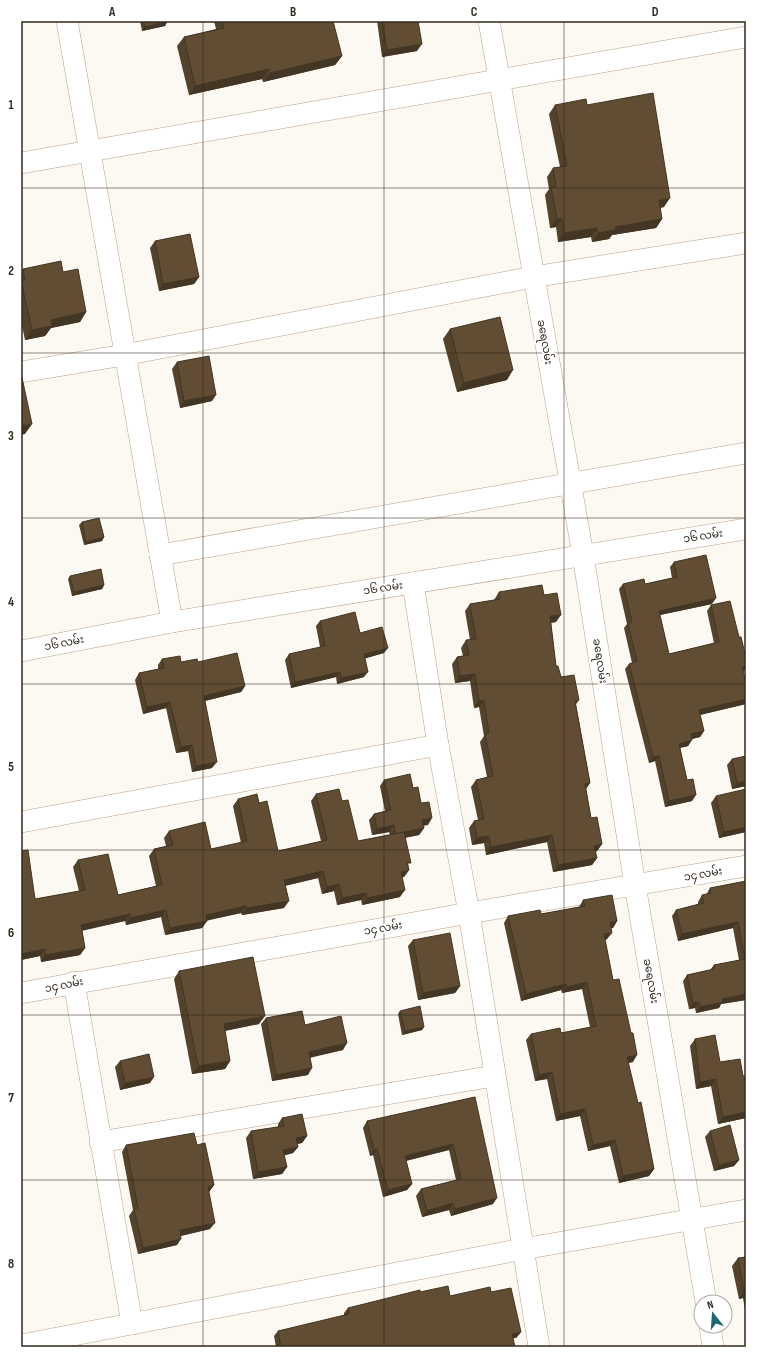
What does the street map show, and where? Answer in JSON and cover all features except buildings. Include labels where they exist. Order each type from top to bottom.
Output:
[{"type":"street","points":[[67,21],[124,355],[172,622]]},
{"type":"street","name":"ခရေလမ်း","points":[[489,21],[583,555],[635,886],[705,1294]]},
{"type":"street","points":[[21,163],[746,37]]},
{"type":"street","points":[[21,372],[124,355],[533,277],[746,243]]},
{"type":"street","points":[[160,555],[746,453]]},
{"type":"street","name":"၁၆ လမ်း","points":[[21,651],[172,622],[746,529]]},
{"type":"street","points":[[413,583],[438,745],[468,913],[539,1347]]},
{"type":"street","points":[[21,822],[438,745]]},
{"type":"street","name":"၁၄ လမ်း","points":[[21,993],[74,982],[746,866]]},
{"type":"street","points":[[74,982],[132,1324]]},
{"type":"street","points":[[100,1142],[494,1076]]},
{"type":"street","points":[[21,1345],[523,1249],[746,1210]]},
{"type":"street","points":[[711,1334],[713,1347]]}]
